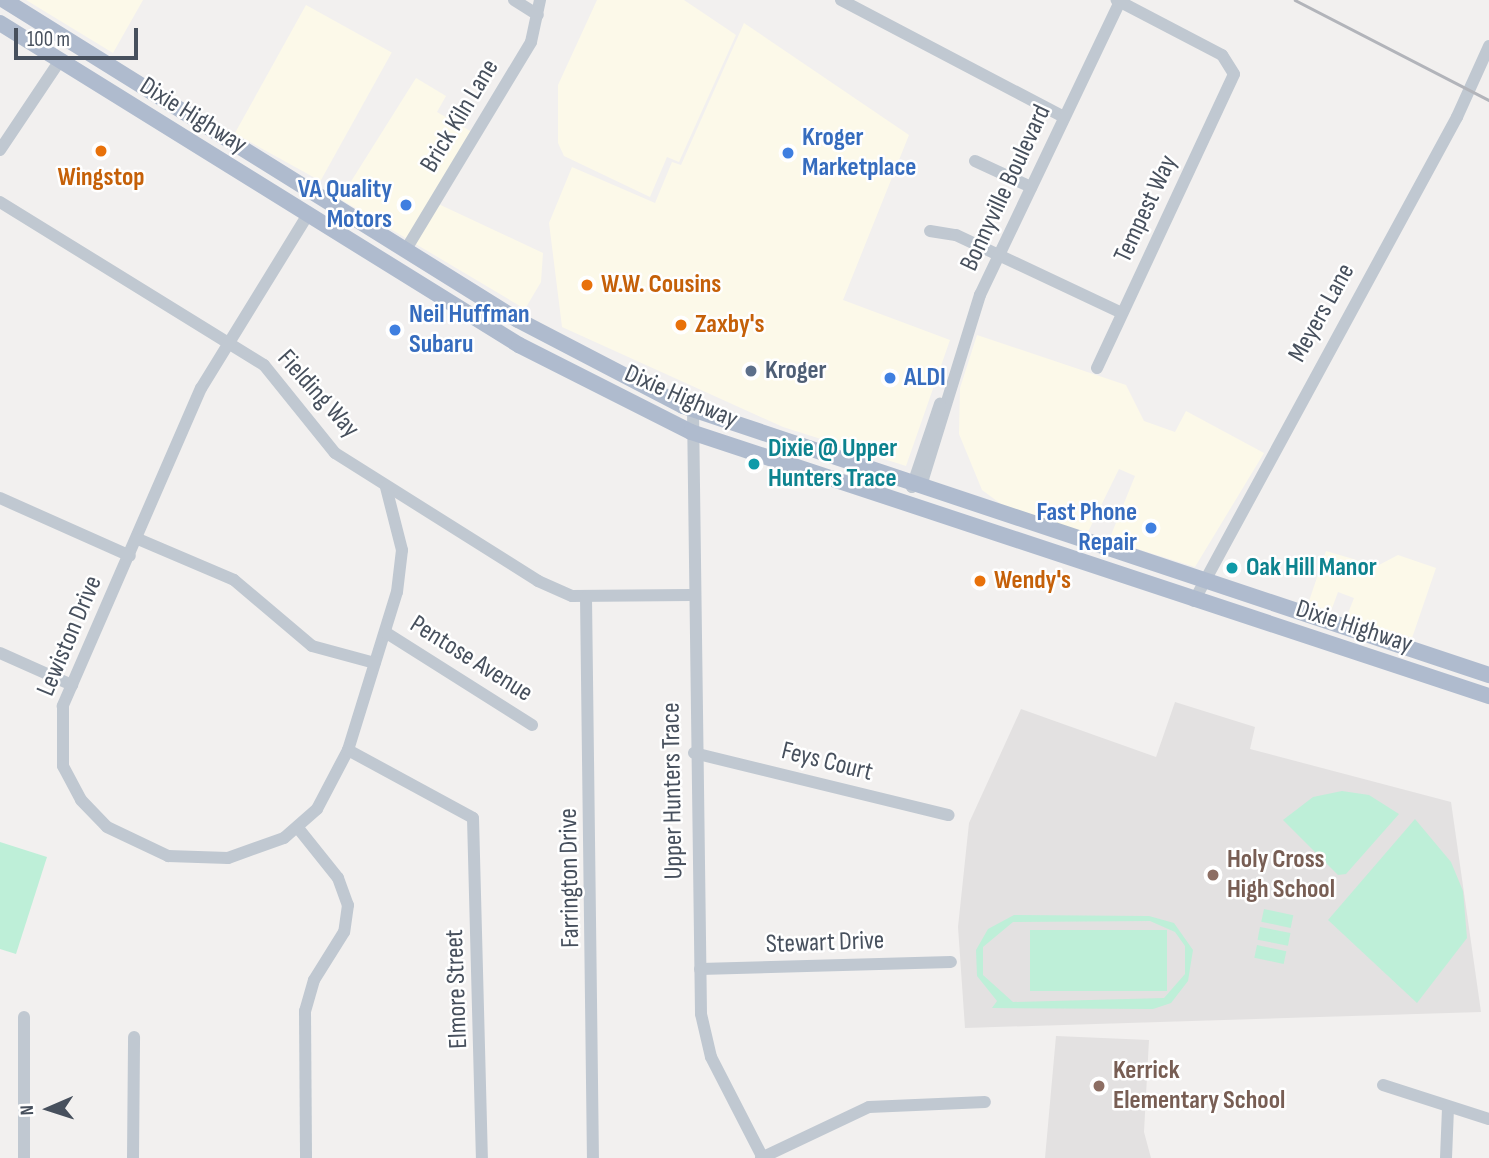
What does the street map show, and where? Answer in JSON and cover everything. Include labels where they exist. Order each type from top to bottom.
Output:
[{"type":"main road","name":"Dixie Highway","points":[[4,0],[405,251],[569,349],[693,410],[912,486],[1489,676]]},
{"type":"main road","name":"Dixie Highway","points":[[0,23],[345,240],[555,366],[691,432],[866,493],[1489,696]]},
{"type":"main road","points":[[59,62],[69,55],[91,56]]},
{"type":"main road","points":[[307,216],[336,208]]},
{"type":"main road","points":[[345,240],[359,238],[396,259],[405,251]]},
{"type":"main road","points":[[866,493],[898,498],[912,486]]},
{"type":"street","points":[[514,0],[538,15]]},
{"type":"street","name":"Brick Kiln Lane","points":[[405,251],[516,68],[538,15],[540,0]]},
{"type":"street","points":[[841,0],[1064,117]]},
{"type":"street","name":"Bonnyville Boulevard","points":[[912,486],[911,474],[944,398],[998,256],[1119,1]]},
{"type":"street","name":"Tempest Way","points":[[1097,368],[1233,69],[1222,55],[1119,1]]},
{"type":"street","name":"Meyers Lane","points":[[1194,601],[1201,580],[1457,117],[1489,46]]},
{"type":"street","points":[[0,150],[59,62]]},
{"type":"street","points":[[975,161],[1031,187]]},
{"type":"street","name":"Fielding Way","points":[[0,202],[227,342],[282,382],[324,443],[386,487],[550,588],[586,597],[691,595]]},
{"type":"street","name":"Lewiston Drive","points":[[307,216],[227,342],[198,394],[138,539],[72,685],[59,721],[63,766],[89,810],[123,838],[168,856],[228,858],[263,849],[298,828],[328,795],[348,750],[385,632],[402,550],[386,487]]},
{"type":"street","points":[[929,231],[956,235],[1122,313]]},
{"type":"street","name":"Upper Hunters Trace","points":[[693,410],[691,595],[699,969],[708,1048],[762,1158]]},
{"type":"street","points":[[0,498],[130,556]]},
{"type":"street","points":[[138,539],[234,580],[312,646],[375,663]]},
{"type":"street","name":"Farrington Drive","points":[[586,597],[593,1158]]},
{"type":"street","name":"Pentose Avenue","points":[[385,632],[532,725]]},
{"type":"street","points":[[0,653],[72,685]]},
{"type":"street","name":"Elmore Street","points":[[348,750],[473,818],[482,1158]]},
{"type":"street","name":"Feys Court","points":[[694,753],[949,816]]},
{"type":"street","points":[[298,828],[338,878],[348,905],[344,932],[314,980],[305,1011],[306,1158]]},
{"type":"street","name":"Stewart Drive","points":[[699,969],[951,962]]},
{"type":"street","points":[[24,1017],[24,1158]]},
{"type":"street","points":[[133,1158],[134,1037]]},
{"type":"street","points":[[1383,1085],[1489,1119]]},
{"type":"street","points":[[762,1158],[869,1107],[985,1102]]},
{"type":"street","points":[[1446,1158],[1448,1108]]},
{"type":"shaded area","points":[[26,0],[143,0],[113,53]]},
{"type":"shaded area","points":[[597,0],[684,0],[736,35],[679,162],[667,157],[650,197],[564,156],[558,143],[558,85]]},
{"type":"shaded area","points":[[306,5],[392,53],[320,181],[235,134]]},
{"type":"shaded area","points":[[744,23],[909,135],[843,300],[950,340],[906,466],[783,427],[562,327],[549,223],[572,167],[655,203],[672,162],[681,165]]},
{"type":"shaded area","points":[[416,78],[446,96],[437,112],[472,132],[432,201],[543,253],[541,282],[525,309],[340,199]]},
{"type":"shaded area","points":[[977,335],[1126,385],[1144,421],[1175,432],[1186,411],[1264,453],[1195,567],[1109,540],[1135,476],[1119,469],[1087,534],[1001,504],[982,490],[959,434],[960,388]]},
{"type":"shaded area","points":[[1326,551],[1377,566],[1398,555],[1436,568],[1412,638],[1347,616],[1354,598],[1338,592],[1331,611],[1308,604]]},
{"type":"shaded area","name":"Holy Cross High School","points":[[1175,702],[1255,727],[1250,749],[1451,802],[1481,1012],[965,1028],[958,927],[969,823],[1021,709],[1156,757]]},
{"type":"shaded area","name":"Kerrick Elementary School","points":[[1056,1036],[1149,1040],[1144,1132],[1151,1158],[1045,1158]]},
{"type":"green space","points":[[1342,791],[1369,795],[1399,814],[1346,874],[1338,875],[1283,820],[1313,797]]},
{"type":"green space","points":[[1415,819],[1451,862],[1463,891],[1467,938],[1417,1003],[1328,920]]},
{"type":"green space","points":[[0,842],[47,857],[16,954],[0,949]]},
{"type":"green space","points":[[1264,909],[1293,915],[1291,928],[1261,922]]},
{"type":"green space","points":[[1014,915],[1149,916],[1174,923],[1193,950],[1188,981],[1171,1003],[1153,1009],[992,1008],[997,1001],[977,976],[976,950],[988,929]],"holes":[[[1150,921],[1175,932],[1185,946],[1185,974],[1164,998],[1013,1002],[983,975],[983,947],[1013,922]]]},
{"type":"green space","points":[[1260,927],[1290,933],[1288,946],[1258,940]]},
{"type":"green space","points":[[1030,930],[1167,930],[1167,991],[1030,991]]},
{"type":"green space","points":[[1257,945],[1286,951],[1284,964],[1254,958]]},
{"type":"railway","points":[[1295,0],[1489,100]]},
{"type":"place","name":"Wingstop","points":[[101,151]]},
{"type":"place","name":"Kroger Marketplace","points":[[788,153]]},
{"type":"place","name":"VA Quality Motors","points":[[406,205]]},
{"type":"place","name":"W.W. Cousins","points":[[587,285]]},
{"type":"place","name":"Zaxby's","points":[[681,325]]},
{"type":"place","name":"Neil Huffman Subaru","points":[[395,330]]},
{"type":"place","name":"Kroger","points":[[751,371]]},
{"type":"place","name":"ALDI","points":[[890,378]]},
{"type":"place","name":"Dixie @ Upper Hunters Trace","points":[[754,464]]},
{"type":"place","name":"Fast Phone Repair","points":[[1151,528]]},
{"type":"place","name":"Oak Hill Manor","points":[[1232,568]]},
{"type":"place","name":"Wendy's","points":[[980,581]]},
{"type":"place","name":"Holy Cross High School","points":[[1213,875]]},
{"type":"place","name":"Kerrick Elementary School","points":[[1099,1086]]}]
